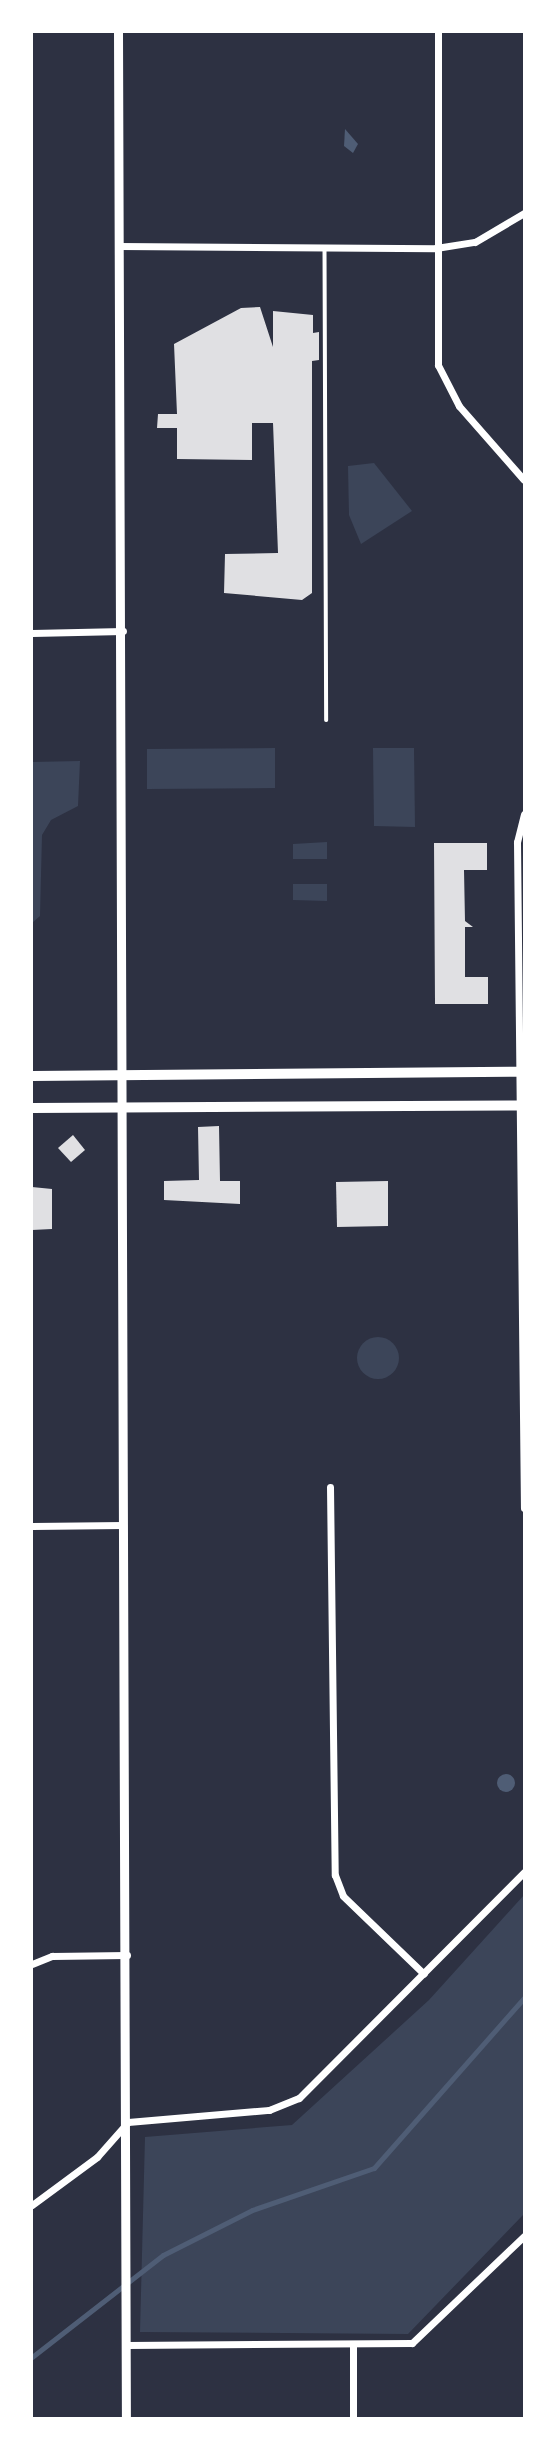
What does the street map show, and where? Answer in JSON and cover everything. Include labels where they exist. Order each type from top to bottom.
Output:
[{"type":"main road","points":[[32,1076],[522,1072]]},
{"type":"main road","points":[[32,1108],[524,1105]]},
{"type":"street","points":[[118,32],[123,631],[123,1525],[128,2122],[125,2418]]},
{"type":"street","points":[[438,32],[436,345],[444,382],[524,480]]},
{"type":"street","points":[[119,246],[436,248],[475,242],[524,213]]},
{"type":"street","points":[[32,633],[123,631]]},
{"type":"street","points":[[524,814],[517,842],[524,1105],[524,1508]]},
{"type":"street","points":[[330,1487],[335,1875],[343,1896],[424,1974]]},
{"type":"street","points":[[32,1527],[123,1525]]},
{"type":"street","points":[[32,2205],[97,2157],[128,2122],[269,2110],[299,2098],[524,1872]]},
{"type":"street","points":[[32,1964],[52,1956],[127,1955]]},
{"type":"street","points":[[127,2345],[353,2344],[424,2337],[524,2236]]},
{"type":"street","points":[[353,2344],[353,2418]]},
{"type":"lane","points":[[326,247],[327,720]]},
{"type":"shaded area","points":[[345,129],[358,144],[353,153],[344,146]]},
{"type":"shaded area","points":[[374,463],[412,511],[361,544],[349,515],[348,466]]},
{"type":"shaded area","points":[[275,748],[275,788],[147,789],[147,749]]},
{"type":"shaded area","points":[[373,748],[414,748],[415,827],[374,826]]},
{"type":"shaded area","points":[[80,761],[78,806],[51,820],[42,835],[40,916],[32,923],[32,762]]},
{"type":"shaded area","points":[[327,842],[327,859],[293,859],[293,844]]},
{"type":"shaded area","points":[[293,884],[327,884],[327,901],[293,900]]},
{"type":"shaded area","points":[[378,1337],[393,1343],[399,1358],[393,1373],[378,1379],[363,1373],[357,1358],[363,1343]]},
{"type":"shaded area","points":[[506,1774],[513,1776],[513,1790],[506,1792],[499,1790],[497,1783],[499,1776]]},
{"type":"shaded area","points":[[524,1895],[524,2214],[408,2334],[140,2332],[145,2137],[292,2125],[429,2000]]},
{"type":"building","points":[[260,307],[273,347],[273,311],[313,315],[313,333],[319,332],[319,360],[312,361],[312,593],[302,600],[224,593],[225,554],[278,553],[273,423],[252,423],[252,460],[177,459],[177,428],[157,428],[158,414],[177,414],[174,344],[241,308]]},
{"type":"building","points":[[434,843],[487,843],[487,870],[464,870],[465,921],[473,927],[465,927],[465,977],[488,977],[488,1004],[435,1004]]},
{"type":"building","points":[[219,1126],[220,1181],[240,1181],[240,1204],[164,1200],[164,1181],[199,1180],[198,1127]]},
{"type":"building","points":[[73,1135],[85,1150],[71,1162],[58,1148]]},
{"type":"building","points":[[388,1181],[388,1226],[337,1227],[336,1182]]},
{"type":"building","points":[[32,1187],[52,1189],[52,1229],[32,1230]]},
{"type":"waterway","points":[[32,2357],[163,2255],[252,2210],[374,2168],[524,1998]]}]
